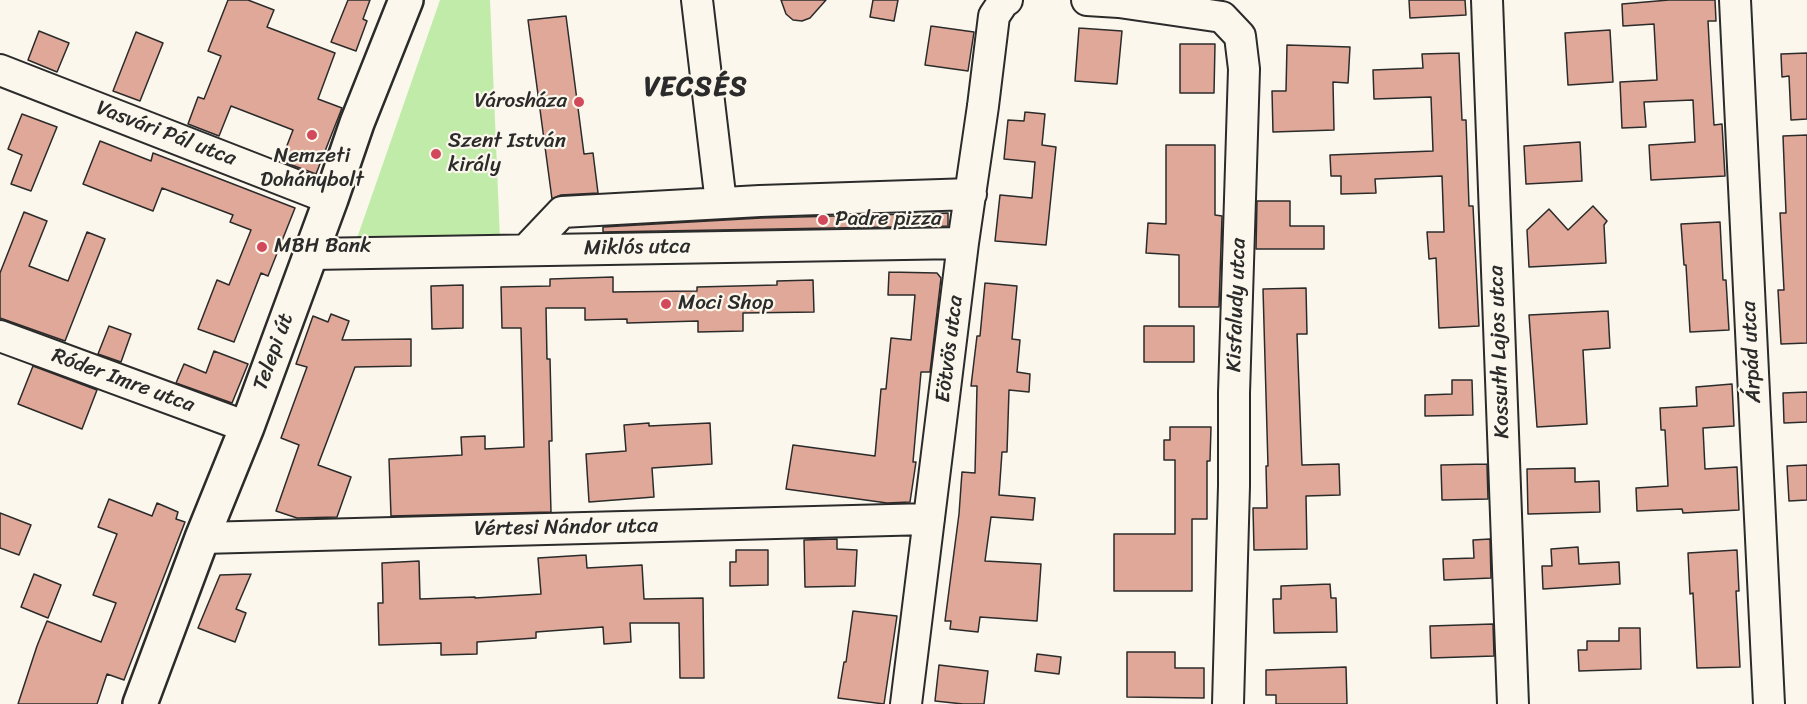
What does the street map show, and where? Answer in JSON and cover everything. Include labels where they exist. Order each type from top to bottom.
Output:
[{"type":"main road","name":"Telepi út","points":[[140,704],[202,538],[247,427],[357,123],[406,0]]},
{"type":"street","points":[[696,0],[721,203]]},
{"type":"street","name":"Eötvös utca","points":[[906,704],[963,243],[994,16],[1007,0]]},
{"type":"street","points":[[1087,0],[1119,1]]},
{"type":"street","name":"Kossuth Lajos utca","points":[[1487,0],[1513,704]]},
{"type":"street","name":"Árpád utca","points":[[1736,0],[1769,704]]},
{"type":"street","name":"Kisfaludy utca","points":[[1119,1],[1222,17],[1240,36],[1244,69],[1234,393],[1228,704]]},
{"type":"street","name":"Vasvári Pál utca","points":[[0,70],[331,199]]},
{"type":"street","points":[[526,250],[562,212],[721,203],[970,194]]},
{"type":"street","name":"Miklós utca","points":[[311,254],[963,243]]},
{"type":"street","name":"Róder Imre utca","points":[[0,336],[247,427]]},
{"type":"street","name":"Vértesi Nándor utca","points":[[202,538],[929,519]]},
{"type":"green space","points":[[440,0],[490,0],[500,240],[356,241]]},
{"type":"building","points":[[228,0],[248,0],[274,10],[267,27],[335,53],[318,99],[342,108],[316,174],[281,161],[293,130],[231,106],[219,136],[188,124],[198,97],[204,99],[221,56],[208,51]]},
{"type":"building","points":[[348,0],[370,0],[363,19],[367,21],[356,51],[331,42]]},
{"type":"building","points":[[781,0],[826,0],[810,18],[802,21],[793,20],[786,14]]},
{"type":"building","points":[[873,0],[898,0],[894,21],[870,17]]},
{"type":"building","points":[[1409,0],[1465,0],[1466,15],[1410,18]]},
{"type":"building","points":[[1669,0],[1715,0],[1716,21],[1708,21],[1710,59],[1714,125],[1722,124],[1725,176],[1651,180],[1649,145],[1695,142],[1693,100],[1644,102],[1646,127],[1622,128],[1620,82],[1657,80],[1654,24],[1623,26],[1622,4]]},
{"type":"building","name":"Városháza","points":[[566,16],[584,154],[593,153],[598,193],[561,195],[552,199],[528,20]]},
{"type":"building","points":[[931,26],[974,32],[968,71],[925,65]]},
{"type":"building","points":[[1079,28],[1122,31],[1117,84],[1075,81]]},
{"type":"building","points":[[1610,30],[1613,82],[1568,85],[1565,33]]},
{"type":"building","points":[[39,31],[69,43],[57,72],[28,60]]},
{"type":"building","points":[[136,32],[163,43],[140,101],[113,91]]},
{"type":"building","points":[[1180,44],[1215,44],[1214,93],[1180,93]]},
{"type":"building","points":[[1287,45],[1350,47],[1348,83],[1333,82],[1334,130],[1273,132],[1272,91],[1286,91]]},
{"type":"building","points":[[1459,53],[1462,120],[1466,120],[1469,206],[1473,206],[1479,326],[1439,328],[1436,258],[1429,259],[1427,232],[1444,232],[1442,176],[1375,179],[1376,193],[1341,194],[1341,176],[1331,176],[1330,155],[1433,151],[1431,97],[1374,99],[1373,70],[1423,68],[1422,54]]},
{"type":"building","points":[[1807,53],[1807,119],[1791,120],[1789,76],[1782,77],[1781,54]]},
{"type":"building","points":[[1025,112],[1045,114],[1042,145],[1056,147],[1046,245],[995,241],[1000,195],[1032,198],[1035,162],[1004,159],[1008,120],[1024,121]]},
{"type":"building","points":[[22,114],[57,127],[31,191],[11,184],[22,155],[8,149]]},
{"type":"building","points":[[1807,135],[1807,343],[1781,344],[1778,290],[1784,290],[1780,213],[1786,213],[1783,136]]},
{"type":"building","points":[[100,141],[151,161],[153,153],[295,208],[268,276],[261,273],[234,342],[198,329],[217,280],[229,285],[251,230],[230,222],[233,215],[162,188],[153,211],[83,184]]},
{"type":"building","points":[[1580,142],[1582,181],[1526,184],[1524,146]]},
{"type":"building","points":[[1166,145],[1215,145],[1215,215],[1222,216],[1219,307],[1179,307],[1179,255],[1146,253],[1148,223],[1166,224]]},
{"type":"building","points":[[1257,201],[1290,201],[1290,226],[1324,226],[1324,249],[1256,249]]},
{"type":"building","points":[[1593,206],[1607,221],[1604,225],[1606,263],[1529,267],[1527,230],[1549,209],[1568,230]]},
{"type":"building","points":[[24,212],[47,221],[29,266],[68,281],[87,232],[105,239],[65,341],[0,318],[0,273]]},
{"type":"building","points":[[948,213],[948,226],[603,232],[603,227],[761,218]]},
{"type":"building","points":[[1720,222],[1723,280],[1726,280],[1729,330],[1690,332],[1681,224]]},
{"type":"building","points":[[889,272],[937,273],[941,278],[930,372],[921,372],[913,462],[916,462],[910,502],[887,503],[786,489],[793,445],[875,456],[881,389],[886,389],[891,338],[911,340],[915,295],[888,295]]},
{"type":"building","points":[[613,277],[613,292],[697,291],[697,287],[777,285],[777,281],[813,280],[814,312],[743,313],[743,331],[698,332],[698,321],[627,323],[627,319],[585,320],[585,308],[546,308],[547,359],[550,359],[551,512],[391,516],[389,459],[462,455],[461,437],[485,436],[485,449],[524,447],[521,328],[502,328],[501,287],[550,286],[550,279]]},
{"type":"building","points":[[985,283],[1017,286],[1012,339],[1020,340],[1017,372],[1030,374],[1029,392],[1009,390],[1007,452],[1002,452],[999,495],[1035,498],[1033,520],[991,517],[985,561],[1041,564],[1037,621],[980,617],[978,632],[950,629],[951,621],[945,621],[962,472],[975,473],[977,386],[971,386],[977,336],[980,336]]},
{"type":"building","points":[[463,285],[463,328],[432,329],[431,286]]},
{"type":"building","points":[[1306,288],[1307,334],[1297,334],[1302,465],[1339,464],[1340,495],[1306,496],[1307,549],[1254,550],[1253,508],[1267,508],[1263,289]]},
{"type":"building","points":[[1608,311],[1610,348],[1583,350],[1587,424],[1537,427],[1529,315]]},
{"type":"building","points":[[331,314],[349,321],[342,340],[411,339],[411,366],[355,367],[318,465],[351,477],[337,517],[297,518],[276,511],[299,445],[281,438],[307,367],[296,364],[313,316],[328,322]]},
{"type":"building","points":[[109,326],[131,334],[121,362],[98,354]]},
{"type":"building","points":[[1144,326],[1194,326],[1194,362],[1144,362]]},
{"type":"building","points":[[214,351],[248,364],[232,403],[176,383],[184,364],[206,373]]},
{"type":"building","points":[[33,366],[97,390],[82,429],[18,404]]},
{"type":"building","points":[[1452,380],[1472,380],[1473,415],[1425,416],[1425,395],[1452,394]]},
{"type":"building","points":[[1732,384],[1734,426],[1703,428],[1705,469],[1737,467],[1739,510],[1683,513],[1682,509],[1637,511],[1636,488],[1668,486],[1665,430],[1661,430],[1660,408],[1697,406],[1696,387]]},
{"type":"building","points":[[1807,392],[1807,422],[1784,423],[1783,393]]},
{"type":"building","points":[[649,423],[649,426],[710,423],[712,464],[652,468],[654,497],[589,502],[586,454],[626,451],[624,425]]},
{"type":"building","points":[[1170,427],[1211,427],[1210,461],[1207,461],[1207,519],[1192,519],[1192,591],[1114,591],[1114,534],[1175,534],[1175,460],[1164,460],[1164,440],[1170,440]]},
{"type":"building","points":[[1487,464],[1488,499],[1442,500],[1441,465]]},
{"type":"building","points":[[1807,465],[1807,500],[1789,501],[1787,466]]},
{"type":"building","points":[[1575,468],[1575,482],[1599,481],[1600,512],[1528,514],[1527,469]]},
{"type":"building","points":[[109,499],[152,516],[157,503],[178,512],[176,519],[185,522],[124,680],[107,674],[97,704],[18,704],[47,621],[101,642],[116,603],[93,595],[117,534],[98,527]]},
{"type":"building","points":[[0,513],[31,525],[19,555],[0,548]]},
{"type":"building","points":[[837,539],[837,549],[857,550],[855,586],[805,587],[804,540]]},
{"type":"building","points":[[1490,539],[1491,578],[1444,580],[1443,559],[1474,558],[1473,540]]},
{"type":"building","points":[[1578,547],[1579,564],[1619,562],[1620,584],[1543,589],[1542,566],[1552,566],[1551,549]]},
{"type":"building","points":[[736,550],[768,550],[768,585],[730,586],[730,562],[736,562]]},
{"type":"building","points":[[1737,550],[1739,591],[1736,591],[1740,667],[1697,668],[1693,593],[1690,594],[1688,553]]},
{"type":"building","points":[[586,555],[587,568],[642,565],[644,599],[703,598],[704,678],[680,678],[679,623],[630,623],[631,642],[604,644],[603,627],[536,632],[536,638],[477,642],[477,654],[441,655],[441,643],[379,645],[378,603],[383,603],[382,563],[419,561],[420,599],[475,598],[541,594],[538,558]]},
{"type":"building","points":[[34,574],[61,585],[48,618],[21,607]]},
{"type":"building","points":[[251,574],[236,609],[246,613],[235,642],[198,628],[220,575]]},
{"type":"building","points":[[1330,584],[1331,598],[1336,598],[1337,632],[1274,633],[1273,599],[1281,599],[1281,586]]},
{"type":"building","points":[[853,611],[897,616],[884,704],[838,698]]},
{"type":"building","points":[[1493,624],[1494,656],[1431,658],[1430,626]]},
{"type":"building","points":[[1619,628],[1640,628],[1641,669],[1579,671],[1578,650],[1587,650],[1587,641],[1619,641]]},
{"type":"building","points":[[1127,652],[1175,652],[1175,668],[1204,668],[1204,698],[1127,697]]},
{"type":"building","points":[[1037,654],[1061,657],[1059,674],[1035,671]]},
{"type":"building","points":[[939,665],[988,671],[984,704],[935,701]]},
{"type":"building","points":[[1346,667],[1347,704],[1276,704],[1276,695],[1266,695],[1266,670]]},
{"type":"place","name":"Városháza","points":[[579,102]]},
{"type":"place","name":"Nemzeti Dohánybolt","points":[[312,135]]},
{"type":"place","name":"Szent István király","points":[[436,154]]},
{"type":"place","name":"Padre pizza","points":[[823,220]]},
{"type":"place","name":"MBH Bank","points":[[262,247]]},
{"type":"place","name":"Moci Shop","points":[[666,304]]},
{"type":"district","name":"VECSÉS","points":[[696,88]]}]
